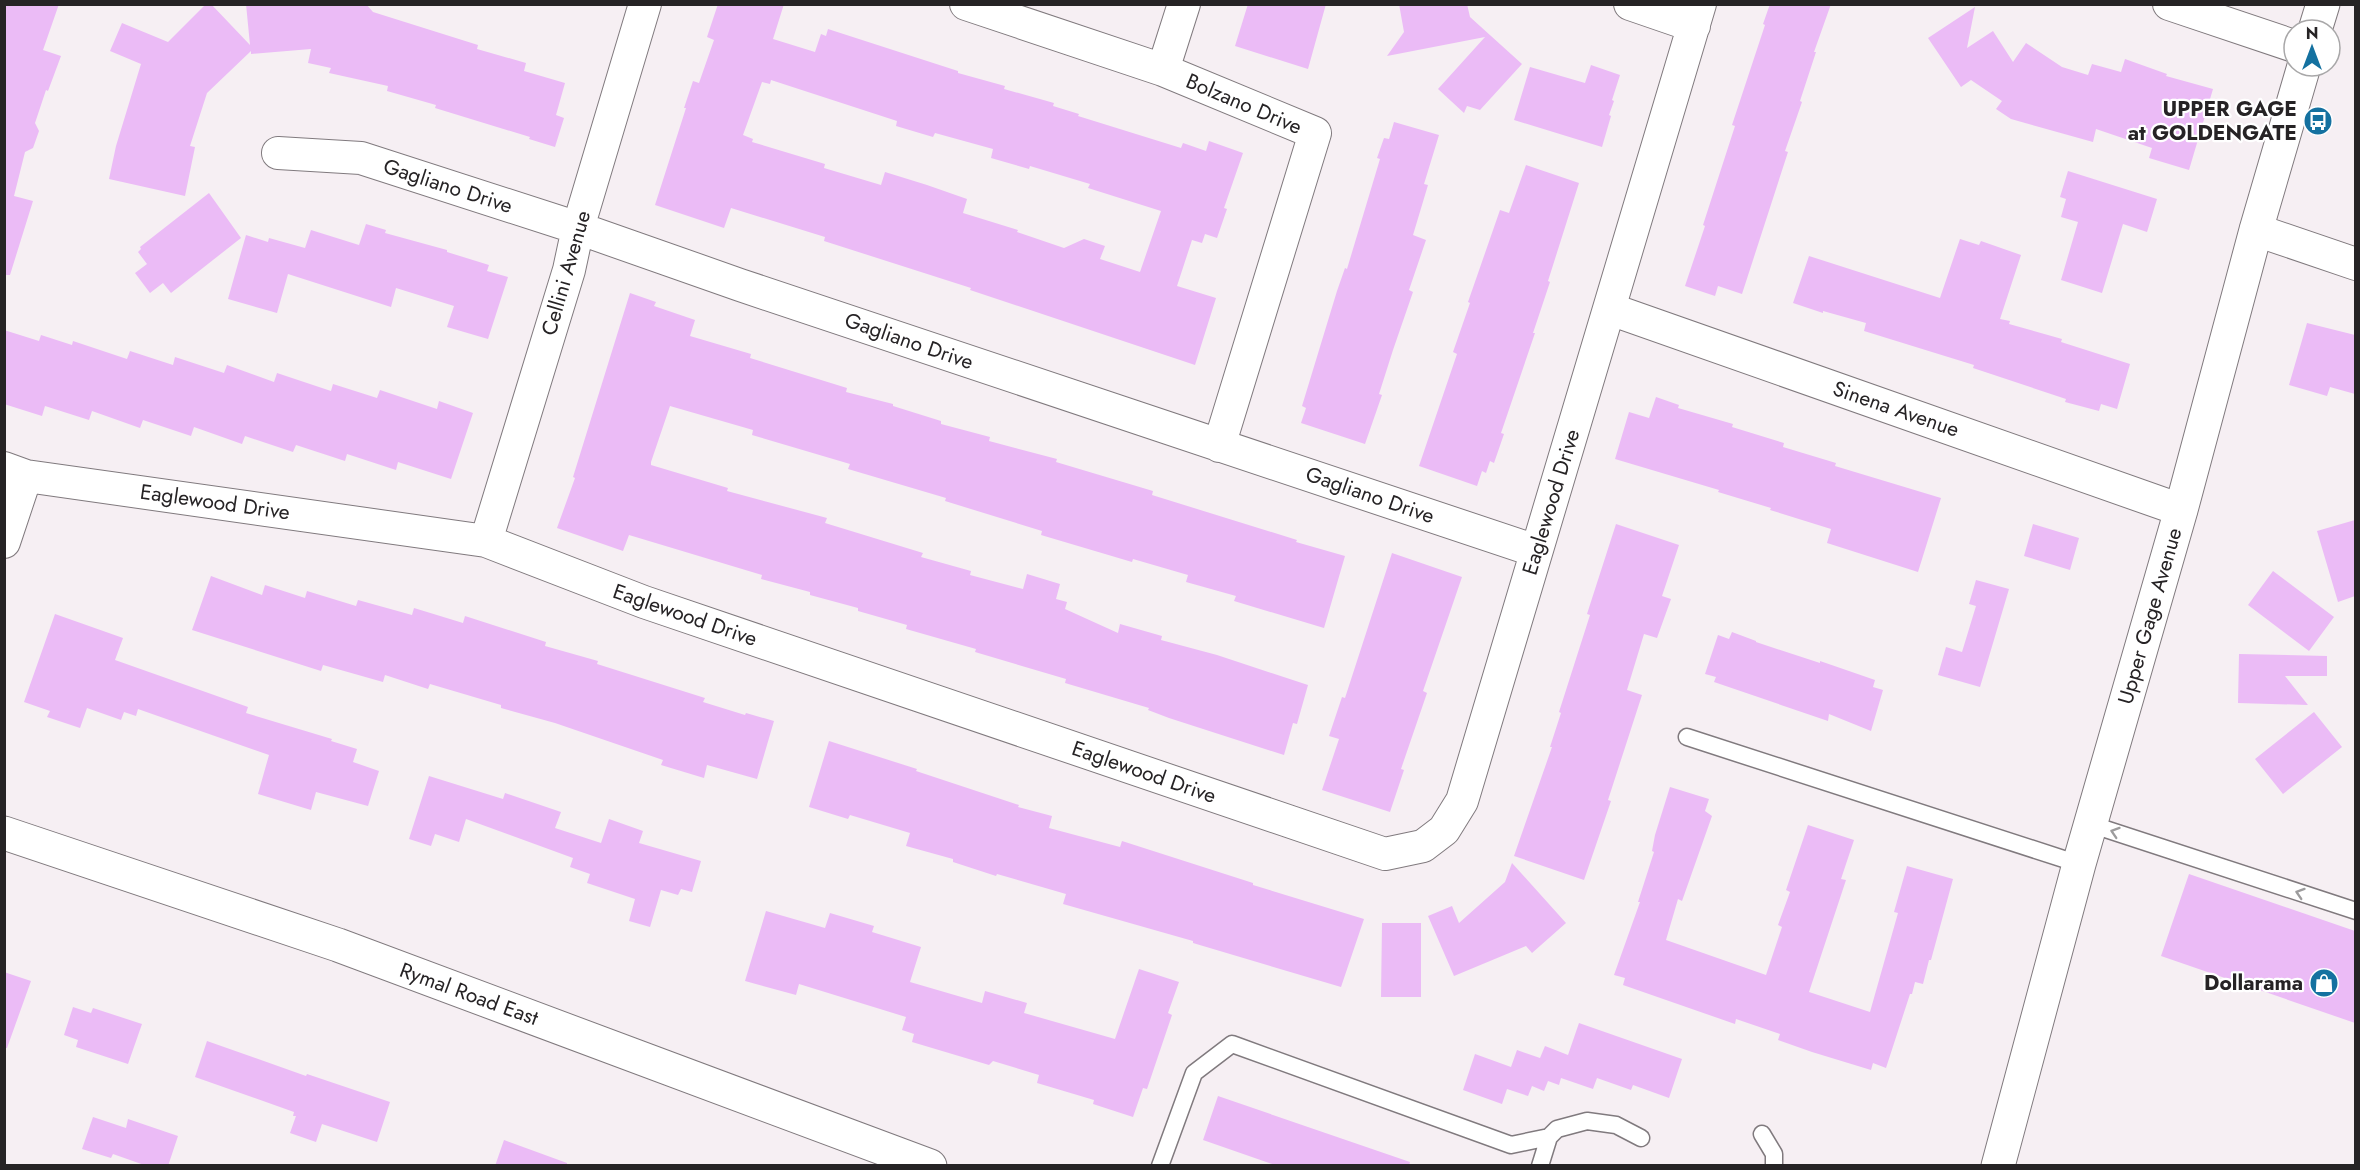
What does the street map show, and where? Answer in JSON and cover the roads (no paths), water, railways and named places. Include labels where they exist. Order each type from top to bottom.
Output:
[{"type":"main road","name":"Upper Gage Avenue","points":[[1998,1166],[2090,824],[2181,510],[2256,230],[2300,78]]},
{"type":"main road","name":"Rymal Road East","points":[[4,833],[338,945],[930,1166]]},
{"type":"street","name":"Cellini Avenue","points":[[486,541],[569,270],[578,228],[645,4]]},
{"type":"street","name":"Bolzano Drive","points":[[966,4],[1163,70],[1315,133],[1220,446]]},
{"type":"street","points":[[1163,70],[1184,4]]},
{"type":"street","points":[[1630,4],[1697,15]]},
{"type":"street","points":[[2169,4],[2282,42]]},
{"type":"street","name":"Eaglewood Drive","points":[[15,472],[486,541],[644,602],[1385,854],[1423,846],[1444,830],[1461,801],[1697,15]]},
{"type":"street","name":"Gagliano Drive","points":[[278,153],[361,158],[578,228],[1536,551]]},
{"type":"street","points":[[2256,230],[2355,264]]},
{"type":"street","name":"Sinena Avenue","points":[[1610,309],[2181,510]]},
{"type":"street","points":[[4,542],[15,472]]},
{"type":"lane","points":[[1687,737],[2079,864]]},
{"type":"lane","points":[[2090,824],[2355,911]]},
{"type":"lane","points":[[1160,1166],[1194,1073],[1232,1044],[1511,1145],[1549,1137]]},
{"type":"lane","points":[[1540,1166],[1549,1137],[1557,1129],[1587,1121],[1616,1125],[1641,1138]]},
{"type":"lane","points":[[1762,1134],[1774,1154],[1774,1166]]},
{"type":"place","name":"UPPER GAGE at GOLDENGATE","points":[[2318,121]]},
{"type":"place","name":"Dollarama","points":[[2324,983]]}]
